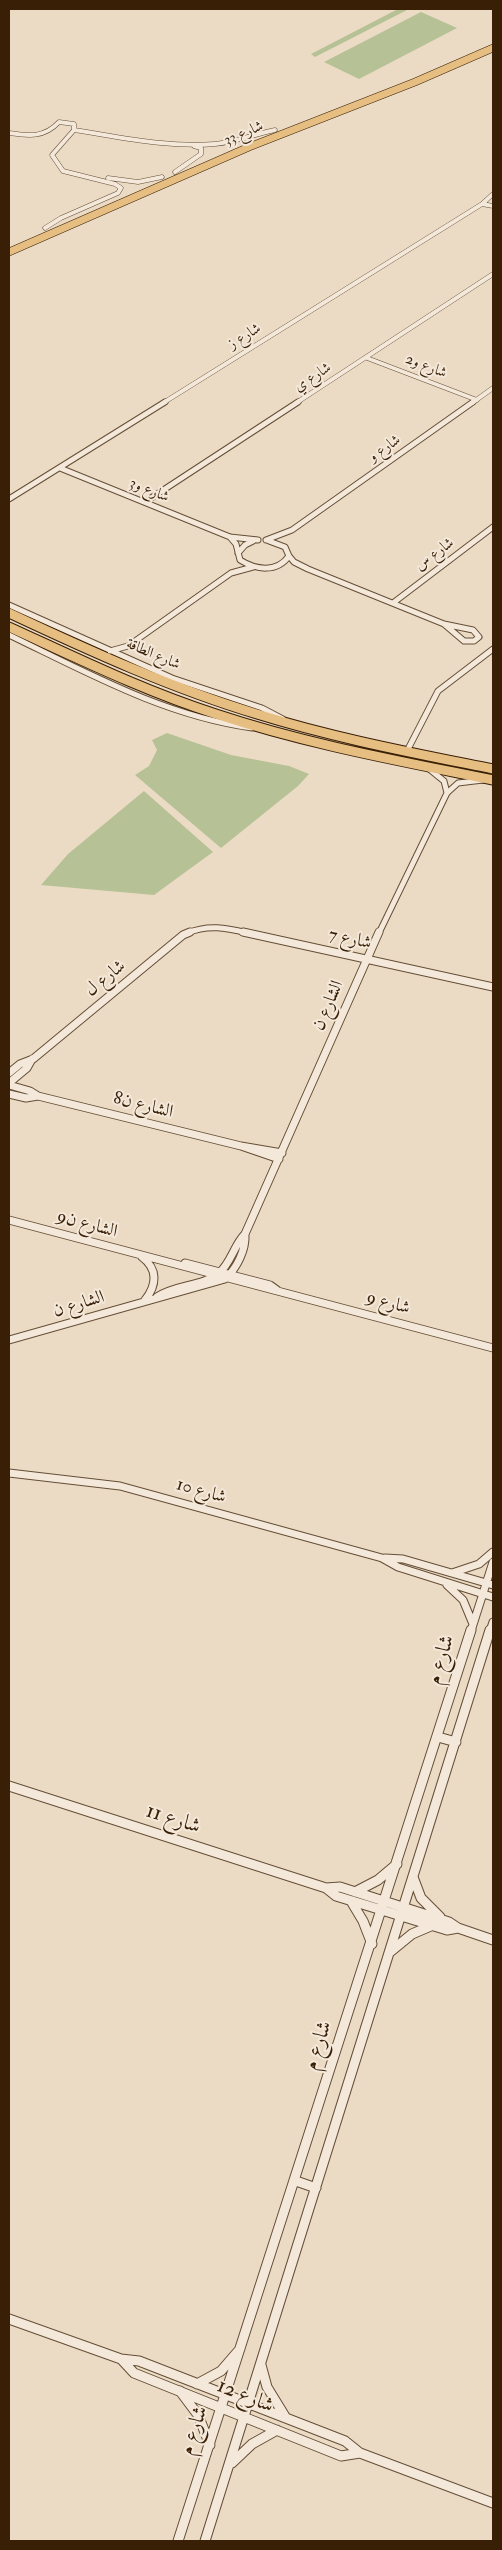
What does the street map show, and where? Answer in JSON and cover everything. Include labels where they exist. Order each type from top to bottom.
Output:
[{"type":"highway","name":"شارع 33","points":[[9,244],[162,177],[275,130],[419,74],[493,41]]},
{"type":"highway","name":"شارع 33","points":[[9,252],[249,147],[415,82],[493,48]]},
{"type":"main road","name":"شارع الطاقة","points":[[9,613],[134,671],[178,688],[290,724],[493,769]]},
{"type":"main road","name":"شارع الطاقة","points":[[9,627],[166,697],[260,728],[423,766],[493,780]]},
{"type":"street","points":[[9,133],[42,135],[51,131],[59,122],[74,124],[74,130],[53,153],[53,157],[63,172],[95,178],[138,182],[162,177]]},
{"type":"street","points":[[74,130],[197,146],[202,151],[194,162],[175,172]]},
{"type":"street","points":[[174,143],[222,143],[248,139],[275,130]]},
{"type":"street","points":[[45,228],[56,220],[121,190],[118,185],[95,178]]},
{"type":"street","name":"شارع ز","points":[[9,499],[482,204],[493,194]]},
{"type":"street","points":[[482,204],[493,206]]},
{"type":"street","name":"شارع ي","points":[[145,502],[493,274]]},
{"type":"street","name":"شارع و2","points":[[367,358],[477,400]]},
{"type":"street","name":"شارع و","points":[[266,540],[276,538],[292,530],[493,388]]},
{"type":"street","name":"شارع و3","points":[[60,468],[230,537],[266,540]]},
{"type":"street","name":"شارع س","points":[[393,603],[493,527]]},
{"type":"street","points":[[292,530],[286,538],[286,547],[289,556],[294,562],[444,624],[475,631],[478,638],[472,641],[464,641],[444,624]]},
{"type":"street","points":[[230,537],[236,544],[240,560],[253,567]]},
{"type":"street","points":[[238,553],[245,545],[258,540]]},
{"type":"street","points":[[266,540],[286,547]]},
{"type":"street","points":[[276,566],[282,564],[289,556]]},
{"type":"street","points":[[123,657],[122,651],[128,646],[231,573],[240,560]]},
{"type":"street","points":[[231,573],[253,567],[276,566],[308,569]]},
{"type":"street","name":"شارع الطاقة","points":[[9,605],[123,657],[190,685],[270,712],[290,724]]},
{"type":"street","name":"شارع الطاقة","points":[[9,635],[104,680],[171,708],[222,724],[260,728]]},
{"type":"street","points":[[109,651],[128,646]]},
{"type":"street","points":[[407,751],[438,691],[493,649]]},
{"type":"street","points":[[423,766],[444,780],[447,792]]},
{"type":"street","points":[[447,792],[452,786],[466,781],[493,780]]},
{"type":"street","name":"الشارع ن","points":[[157,1297],[164,1290],[218,1273],[245,1234],[281,1156],[366,959],[447,792]]},
{"type":"street","name":"شارع 7","points":[[200,928],[220,927],[493,987]]},
{"type":"street","name":"شارع ل","points":[[9,1073],[20,1064],[32,1059],[183,935],[200,928]]},
{"type":"street","name":"شارع ل","points":[[9,1084],[27,1068],[32,1059]]},
{"type":"street","name":"الشارع ن8","points":[[9,1084],[30,1091],[38,1096],[281,1156]]},
{"type":"street","name":"الشارع ن8","points":[[9,1094],[26,1098],[38,1096]]},
{"type":"street","name":"الشارع ن9","points":[[9,1220],[218,1273]]},
{"type":"street","name":"الشارع ن","points":[[9,1340],[157,1297],[167,1296],[228,1276],[246,1239],[245,1234]]},
{"type":"street","points":[[138,1254],[147,1260],[156,1276],[156,1285],[145,1301]]},
{"type":"street","name":"شارع 9","points":[[218,1273],[267,1290],[277,1290],[492,1347]]},
{"type":"street","name":"شارع 10","points":[[9,1473],[120,1486],[382,1558],[403,1559],[490,1584]]},
{"type":"street","points":[[452,1573],[479,1564],[493,1552]]},
{"type":"street","name":"شارع 10","points":[[382,1558],[398,1567],[493,1597]]},
{"type":"street","name":"شارع م","points":[[178,2541],[296,2181],[473,1624],[483,1594],[490,1584],[493,1562]]},
{"type":"street","name":"شارع 10","points":[[443,1581],[463,1600],[473,1624]]},
{"type":"street","name":"شارع م","points":[[205,2541],[492,1627]]},
{"type":"street","points":[[438,1737],[456,1742]]},
{"type":"street","name":"شارع 11","points":[[9,1786],[326,1888],[336,1896],[384,1906]]},
{"type":"street","points":[[355,1892],[378,1880],[397,1864]]},
{"type":"street","points":[[413,1877],[421,1898],[444,1921]]},
{"type":"street","name":"شارع 11","points":[[326,1888],[340,1887],[448,1930],[458,1928]]},
{"type":"street","points":[[350,1900],[363,1921],[372,1944]]},
{"type":"street","name":"شارع 11","points":[[402,1912],[444,1921],[493,1940]]},
{"type":"street","points":[[390,1952],[412,1934],[434,1925]]},
{"type":"street","points":[[296,2181],[316,2188]]},
{"type":"street","name":"شارع 12","points":[[9,2319],[121,2359],[139,2362],[227,2395],[345,2441],[360,2453],[493,2503]]},
{"type":"street","points":[[197,2384],[221,2371],[242,2347]]},
{"type":"street","name":"شارع 12","points":[[121,2359],[134,2373],[341,2456],[360,2453]]},
{"type":"street","points":[[260,2365],[267,2387],[286,2418]]},
{"type":"street","points":[[180,2391],[198,2414],[210,2445]]},
{"type":"street","points":[[230,2465],[246,2447],[265,2434],[277,2430]]},
{"type":"green space","points":[[409,9],[315,57],[311,54],[396,10]]},
{"type":"green space","points":[[421,12],[457,28],[359,79],[324,62]]},
{"type":"green space","points":[[167,733],[231,755],[289,766],[309,774],[298,786],[221,848],[135,775],[149,766],[157,750],[152,740]]},
{"type":"green space","points":[[144,791],[213,852],[154,895],[41,885],[68,854]]}]
